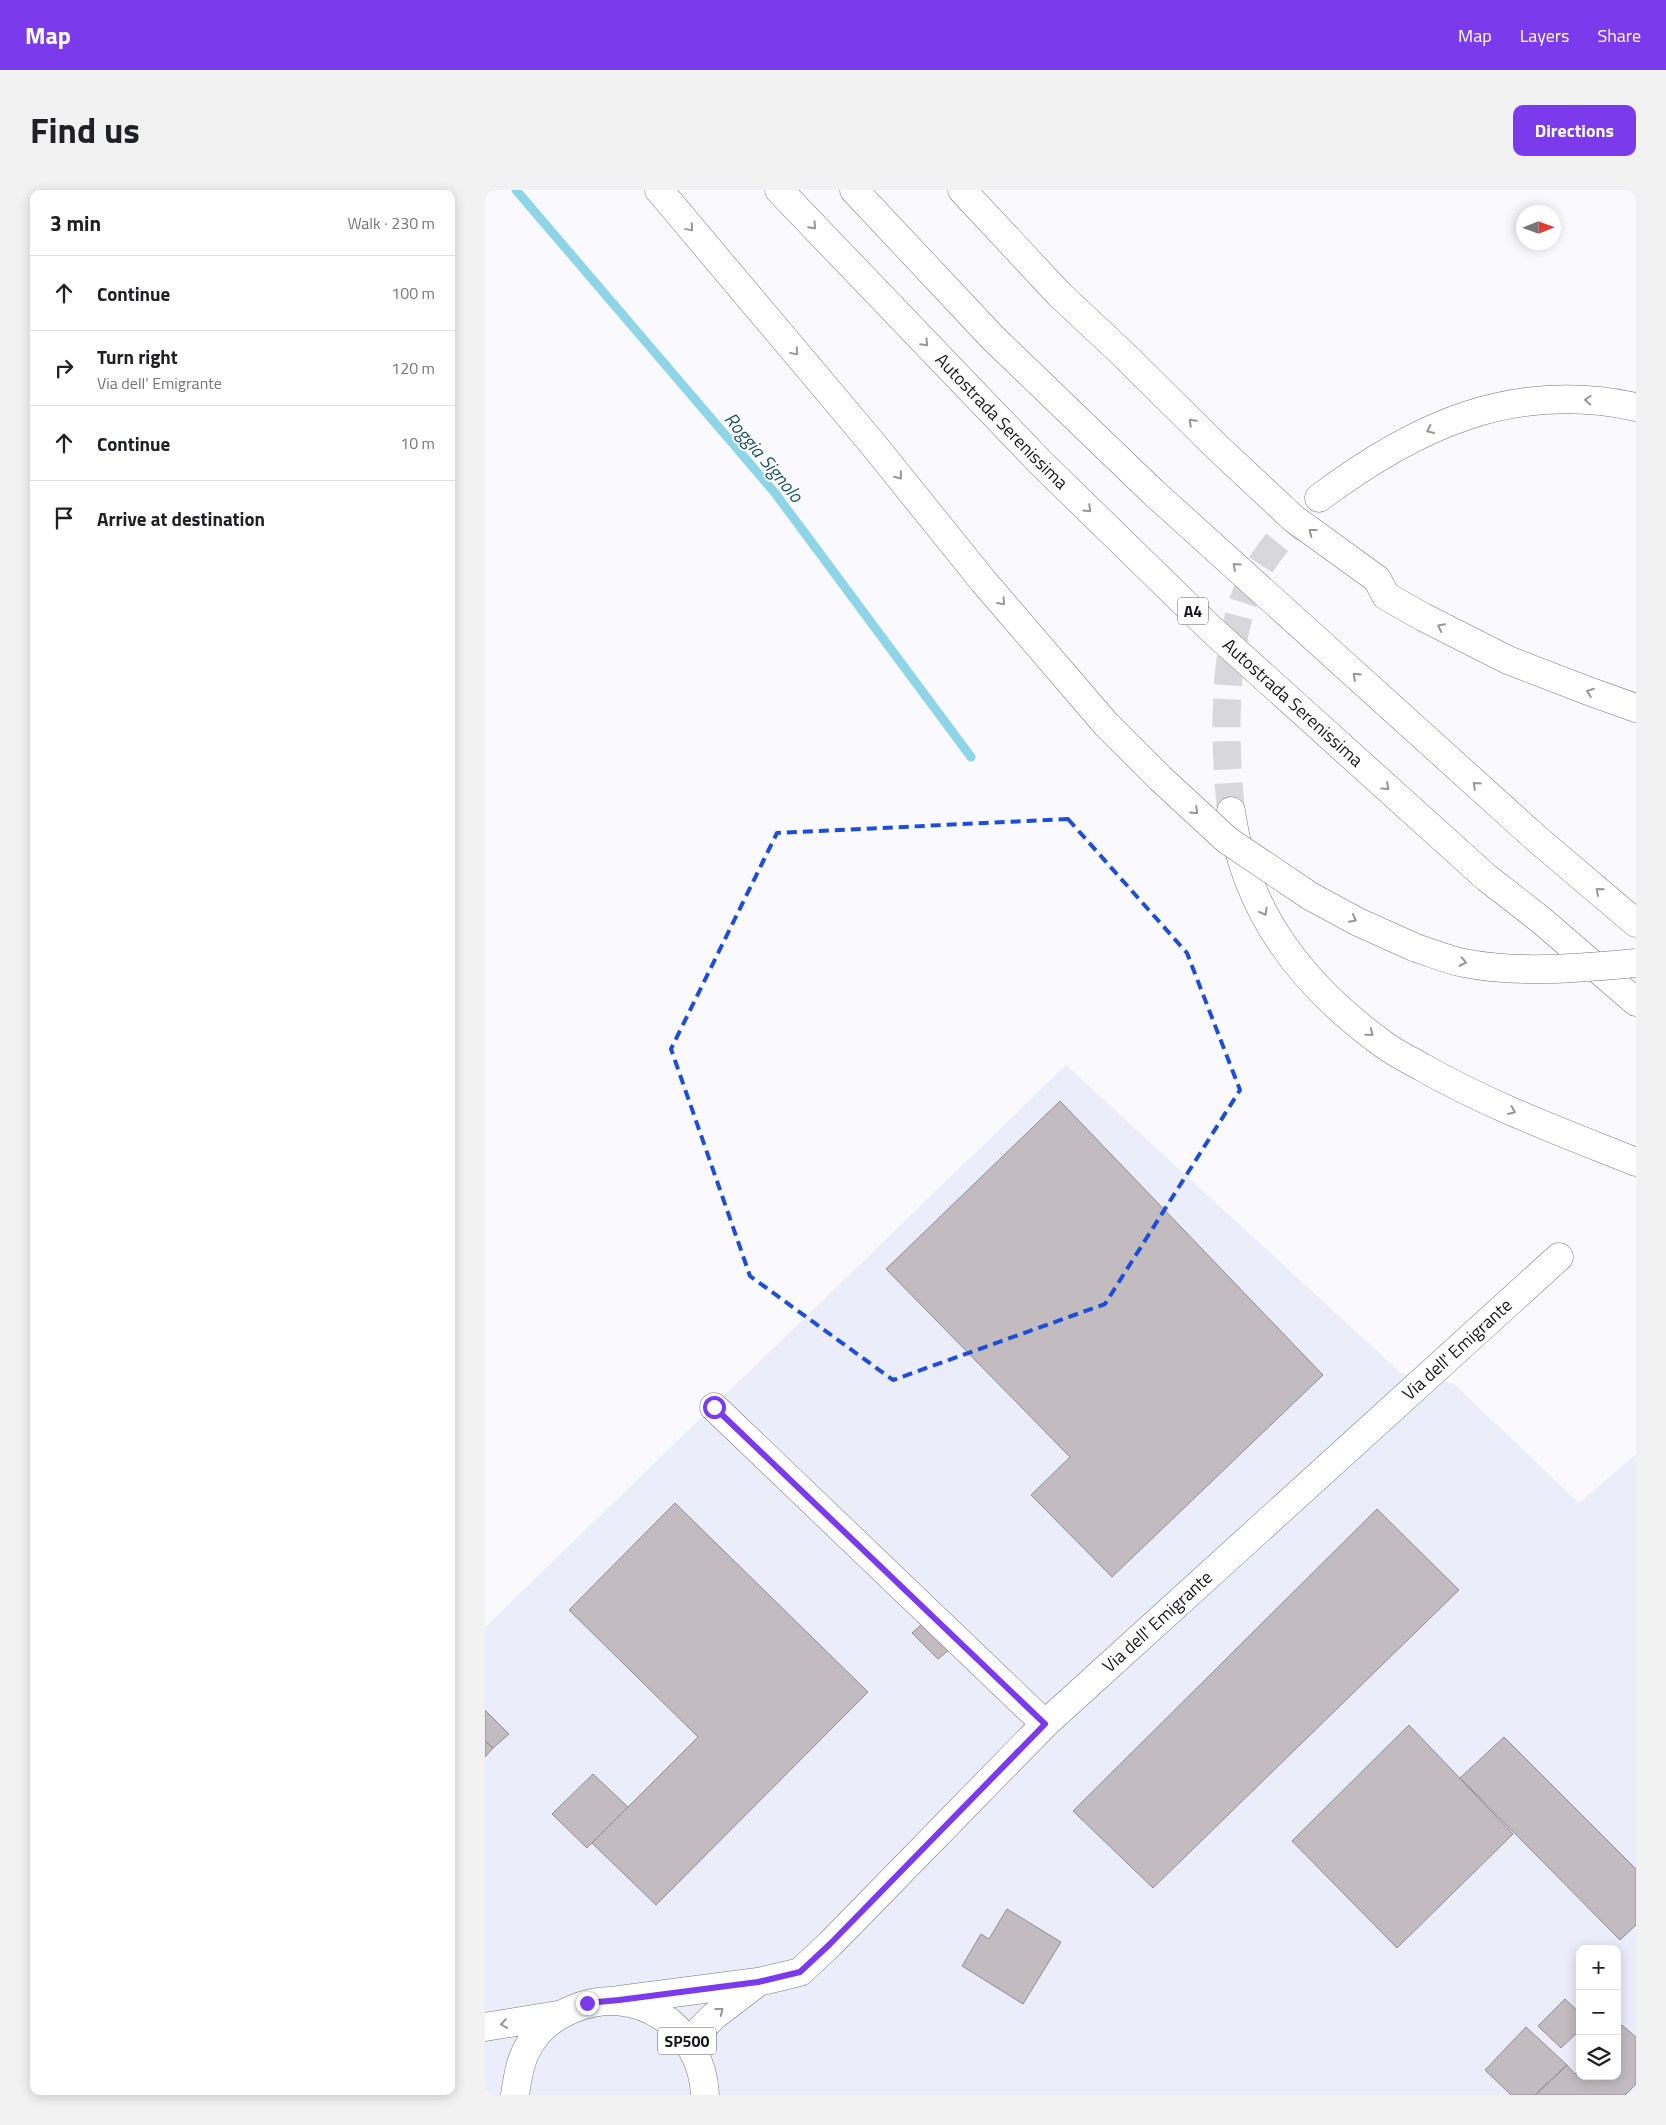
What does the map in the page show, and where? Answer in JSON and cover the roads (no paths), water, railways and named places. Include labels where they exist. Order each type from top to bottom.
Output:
[{"type":"main road","points":[[659,190],[872,443],[984,582],[1106,724],[1160,778],[1227,840],[1311,896],[1358,922],[1416,948],[1463,963],[1517,968],[1575,968],[1636,963]]},
{"type":"main road","name":"Autostrada Serenissima","points":[[779,190],[1039,461],[1211,628],[1487,878],[1541,920],[1636,1002]]},
{"type":"main road","points":[[854,190],[993,338],[1153,492],[1537,839],[1636,923]]},
{"type":"main road","points":[[962,190],[1059,294],[1217,447],[1294,519],[1377,579],[1386,596],[1508,660],[1636,708]]},
{"type":"main road","points":[[1319,498],[1357,470],[1395,448],[1432,428],[1475,412],[1520,402],[1559,398],[1593,400],[1636,406]]},
{"type":"main road","points":[[1231,811],[1235,839],[1243,868],[1256,898],[1279,941],[1297,966],[1328,999],[1384,1045],[1455,1086],[1536,1122],[1636,1162]]},
{"type":"main road","name":"Via dell' Emigrante","points":[[619,2000],[758,1982],[800,1972],[830,1944],[1045,1724],[1559,1257]]},
{"type":"main road","points":[[714,1407],[1045,1724]]},
{"type":"main road","name":"Via dell' Emigrante","points":[[693,2049],[701,2028],[758,1982]]},
{"type":"main road","name":"SP500","points":[[485,2027],[559,2015],[587,2003],[619,2000],[642,2005],[662,2016],[679,2031],[693,2049],[710,2091]]},
{"type":"main road","name":"SP500","points":[[515,2095],[519,2066],[534,2038],[559,2015]]},
{"type":"waterway","name":"Roggia Signolo","points":[[516,190],[775,493],[971,757]]},
{"type":"tunnel","points":[[1231,811],[1227,722],[1231,658],[1236,627],[1244,599],[1262,563],[1284,534],[1319,498]]}]
